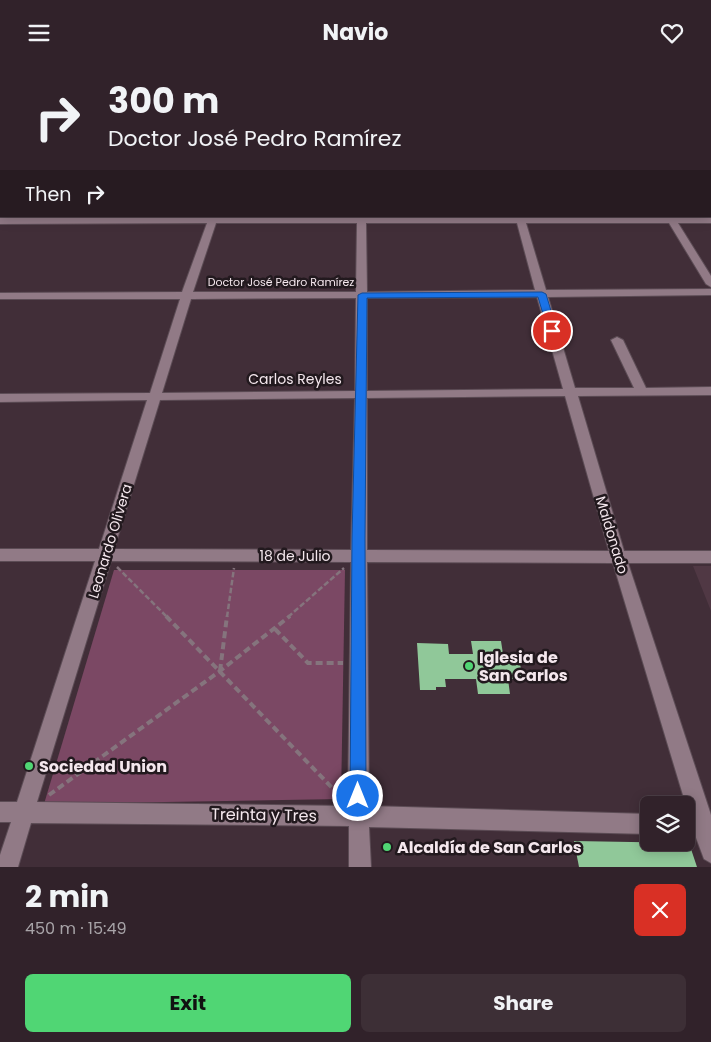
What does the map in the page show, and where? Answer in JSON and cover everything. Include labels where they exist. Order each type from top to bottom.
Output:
[{"type":"street","name":"Leonardo Olivera","points":[[7,867],[187,294],[213,218]]},
{"type":"street","points":[[360,867],[358,816],[358,556],[362,218]]},
{"type":"street","name":"Maldonado","points":[[520,218],[618,557],[700,825],[711,852]]},
{"type":"street","points":[[670,218],[711,284]]},
{"type":"street","points":[[1,220],[670,218],[711,220]]},
{"type":"street","name":"Doctor José Pedro Ramírez","points":[[0,296],[711,292]]},
{"type":"street","points":[[617,340],[642,392]]},
{"type":"street","name":"Carlos Reyles","points":[[0,397],[711,391]]},
{"type":"street","name":"18 de Julio","points":[[0,555],[711,557]]},
{"type":"street","name":"Treinta y Tres","points":[[0,812],[358,816],[640,824]]},
{"type":"path","points":[[106,556],[220,671],[358,816]]},
{"type":"path","points":[[220,671],[235,556]]},
{"type":"path","points":[[25,812],[275,629],[358,556]]},
{"type":"path","points":[[275,629],[308,663],[343,663]]},
{"type":"shaded area","points":[[693,566],[711,566],[711,611]]},
{"type":"shaded area","points":[[114,570],[345,570],[341,799],[44,804]]},
{"type":"building","name":"Iglesia de San Carlos","points":[[471,641],[501,641],[503,654],[518,654],[523,679],[508,679],[510,694],[478,694],[476,679],[445,679],[446,687],[436,687],[436,690],[420,690],[417,643],[448,644],[449,654],[473,654]]},
{"type":"building","points":[[574,841],[640,842],[640,851],[692,851],[697,867],[579,867]]},
{"type":"place","name":"Iglesia de San Carlos","points":[[469,666]]},
{"type":"place","name":"Sociedad Union","points":[[29,766]]},
{"type":"place","name":"Alcaldía de San Carlos","points":[[387,847]]},
{"type":"route","points":[[358,796],[358,538],[362,295],[542,294],[552,331]]}]
